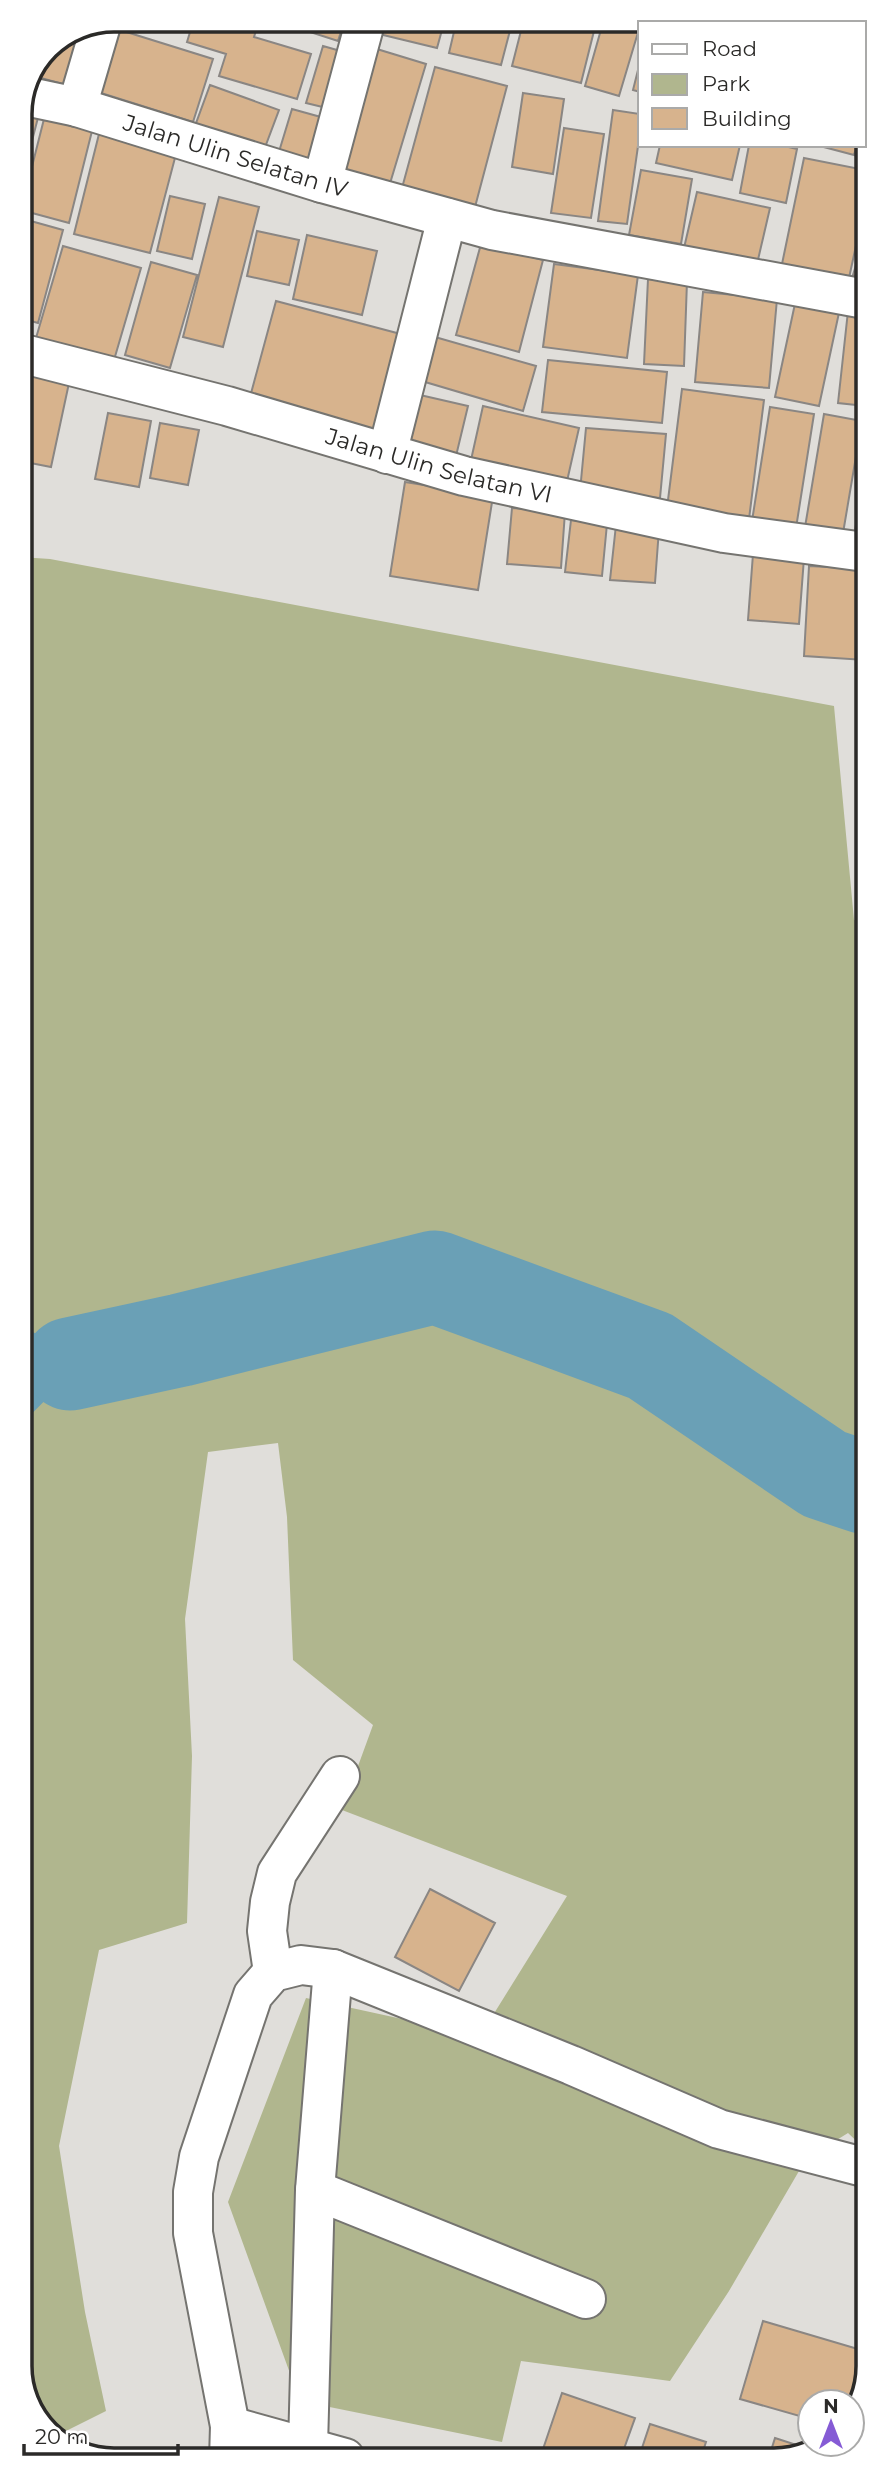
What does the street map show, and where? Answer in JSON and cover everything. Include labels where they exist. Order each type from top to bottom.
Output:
[{"type":"street","points":[[322,183],[363,32]]},
{"type":"street","points":[[77,107],[99,33]]},
{"type":"street","name":"Jalan Ulin Selatan IV","points":[[33,98],[77,107],[322,183],[492,230],[856,297]]},
{"type":"street","points":[[387,454],[447,218]]},
{"type":"street","name":"Jalan Ulin Selatan VI","points":[[32,356],[227,406],[464,476],[724,533],[856,551]]},
{"type":"street","points":[[273,1972],[267,1931],[270,1902],[278,1873],[340,1776]]},
{"type":"street","points":[[312,2447],[229,2442],[192,2233],[192,2192],[199,2157],[253,1995],[273,1972],[301,1965],[333,1969],[719,2129],[856,2165]]},
{"type":"street","points":[[308,2446],[315,2190],[333,1969]]},
{"type":"street","points":[[315,2190],[586,2299]]},
{"type":"green space","points":[[32,558],[834,706],[856,920],[856,2141],[848,2133],[806,2159],[729,2291],[670,2381],[521,2361],[502,2442],[300,2401],[228,2202],[306,1998],[480,2036],[567,1896],[342,1810],[373,1725],[293,1660],[287,1517],[278,1443],[208,1452],[185,1619],[192,1756],[187,1923],[99,1950],[59,2146],[85,2312],[106,2411],[66,2431],[45,2411],[32,2376]]},
{"type":"building","points":[[119,32],[213,59],[193,122],[101,93]]},
{"type":"building","points":[[190,32],[256,32],[254,37],[311,54],[297,99],[219,76],[226,54],[187,42]]},
{"type":"building","points":[[310,32],[341,32],[338,41]]},
{"type":"building","points":[[380,32],[441,32],[437,48]]},
{"type":"building","points":[[454,32],[510,32],[501,65],[449,53]]},
{"type":"building","points":[[521,32],[594,32],[581,83],[512,66]]},
{"type":"building","points":[[600,32],[638,32],[619,96],[585,86]]},
{"type":"building","points":[[87,36],[73,87],[40,78],[60,52]]},
{"type":"building","points":[[323,46],[351,54],[335,110],[306,103]]},
{"type":"building","points":[[367,46],[426,64],[388,190],[328,172]]},
{"type":"building","points":[[435,67],[507,86],[475,207],[402,188]]},
{"type":"building","points":[[638,70],[638,91],[633,90]]},
{"type":"building","points":[[210,85],[279,110],[264,150],[195,126]]},
{"type":"building","points":[[523,93],[564,99],[553,174],[512,167]]},
{"type":"building","points":[[32,109],[40,110],[32,141]]},
{"type":"building","points":[[292,109],[328,119],[315,165],[278,155]]},
{"type":"building","points":[[613,110],[638,114],[638,146],[627,224],[598,221]]},
{"type":"building","points":[[45,115],[93,127],[69,223],[32,213],[32,166]]},
{"type":"building","points":[[564,128],[604,134],[591,218],[551,213]]},
{"type":"building","points":[[99,134],[176,154],[150,253],[74,234]]},
{"type":"building","points":[[660,147],[740,147],[732,180],[656,163]]},
{"type":"building","points":[[749,147],[797,149],[786,203],[740,193]]},
{"type":"building","points":[[824,147],[856,147],[854,155]]},
{"type":"building","points":[[804,158],[856,168],[856,246],[849,278],[782,264]]},
{"type":"building","points":[[641,170],[692,179],[681,244],[629,235]]},
{"type":"building","points":[[697,192],[770,208],[757,264],[684,248]]},
{"type":"building","points":[[170,196],[205,204],[192,259],[157,251]]},
{"type":"building","points":[[219,197],[259,207],[223,347],[183,337]]},
{"type":"building","points":[[32,221],[63,230],[38,323],[32,321]]},
{"type":"building","points":[[257,231],[299,240],[289,285],[247,276]]},
{"type":"building","points":[[307,235],[377,251],[362,315],[293,299]]},
{"type":"building","points":[[481,244],[543,260],[519,352],[456,335]]},
{"type":"building","points":[[63,246],[141,268],[114,360],[36,338]]},
{"type":"building","points":[[151,262],[197,275],[170,368],[125,355]]},
{"type":"building","points":[[554,264],[638,275],[627,358],[543,347]]},
{"type":"building","points":[[648,279],[687,281],[684,366],[644,364]]},
{"type":"building","points":[[703,292],[777,299],[769,388],[695,382]]},
{"type":"building","points":[[796,299],[840,308],[819,406],[775,397]]},
{"type":"building","points":[[276,301],[412,337],[386,433],[250,397]]},
{"type":"building","points":[[848,311],[856,312],[856,405],[838,403]]},
{"type":"building","points":[[428,335],[536,366],[523,411],[415,379]]},
{"type":"building","points":[[548,360],[667,372],[662,423],[542,412]]},
{"type":"building","points":[[32,375],[69,383],[51,467],[32,463]]},
{"type":"building","points":[[682,389],[764,400],[749,519],[667,508]]},
{"type":"building","points":[[407,392],[468,406],[456,456],[396,441]]},
{"type":"building","points":[[483,406],[579,428],[565,490],[469,469]]},
{"type":"building","points":[[770,407],[814,414],[796,528],[752,521]]},
{"type":"building","points":[[108,413],[151,421],[139,487],[95,479]]},
{"type":"building","points":[[824,414],[856,420],[856,456],[842,539],[804,533]]},
{"type":"building","points":[[160,423],[199,430],[188,485],[150,478]]},
{"type":"building","points":[[586,428],[666,434],[660,498],[580,491]]},
{"type":"building","points":[[405,482],[493,496],[478,590],[390,576]]},
{"type":"building","points":[[512,508],[565,512],[561,568],[507,564]]},
{"type":"building","points":[[571,520],[607,524],[602,576],[565,572]]},
{"type":"building","points":[[616,525],[659,529],[655,583],[610,580]]},
{"type":"building","points":[[753,554],[804,558],[799,624],[748,620]]},
{"type":"building","points":[[809,566],[856,569],[856,659],[804,656]]},
{"type":"building","points":[[430,1889],[495,1923],[459,1991],[395,1957]]},
{"type":"building","points":[[763,2321],[856,2348],[852,2388],[796,2388],[796,2415],[740,2399]]},
{"type":"building","points":[[562,2393],[635,2418],[624,2448],[544,2448]]},
{"type":"building","points":[[650,2424],[706,2442],[704,2448],[642,2448]]},
{"type":"building","points":[[775,2438],[795,2445],[784,2447],[773,2448]]},
{"type":"waterway","points":[[70,1364],[181,1340],[435,1277],[650,1356],[824,1474],[856,1485]]},
{"type":"waterway","points":[[32,1341],[70,1364],[32,1402]]}]
